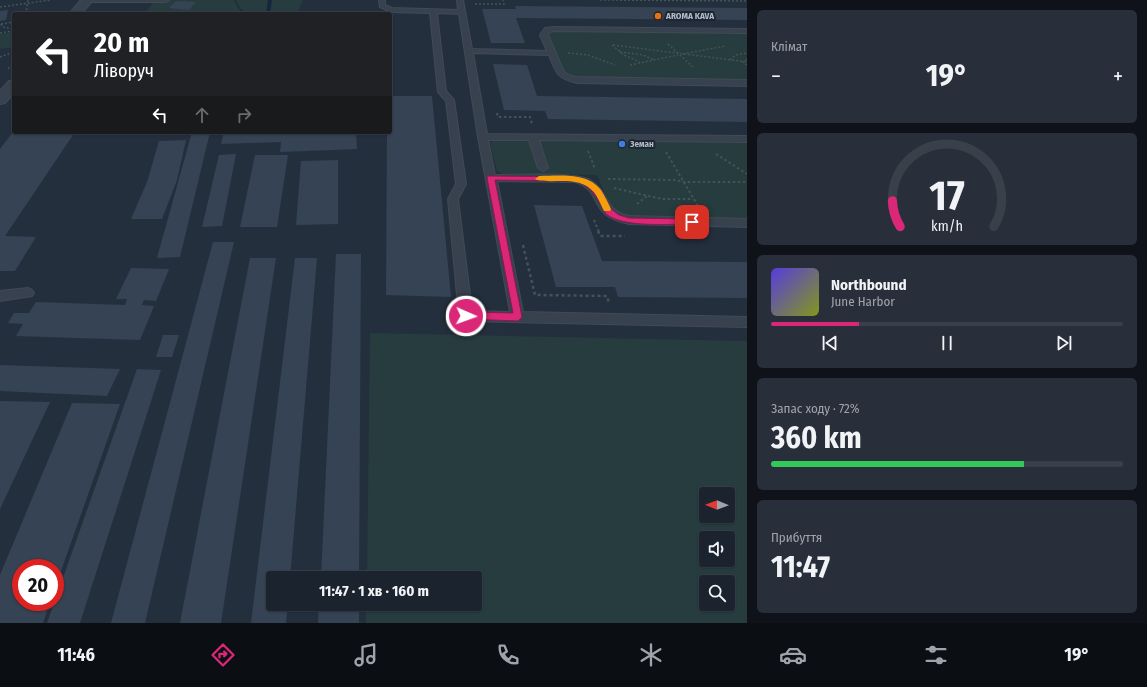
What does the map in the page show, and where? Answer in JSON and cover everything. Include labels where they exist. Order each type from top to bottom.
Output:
[{"type":"street","points":[[77,12],[87,0]]},
{"type":"street","points":[[0,100],[12,86]]},
{"type":"lane","points":[[93,0],[166,0]]},
{"type":"lane","points":[[382,0],[382,6],[390,10],[462,12]]},
{"type":"lane","points":[[460,0],[483,137],[518,317]]},
{"type":"lane","points":[[433,12],[442,92],[450,100],[462,184],[453,199],[466,316],[747,322]]},
{"type":"lane","points":[[747,31],[555,29],[548,30],[544,34],[560,73],[568,78],[577,80],[747,83]]},
{"type":"lane","points":[[469,52],[551,53]]},
{"type":"lane","points":[[483,137],[533,132],[659,139],[747,139]]},
{"type":"lane","points":[[533,132],[543,168]]},
{"type":"lane","points":[[491,178],[576,179],[586,182],[597,191],[608,211],[617,217],[629,220],[747,223]]},
{"type":"lane","points":[[0,296],[28,293]]},
{"type":"path","points":[[26,12],[28,0]]},
{"type":"path","points":[[0,7],[51,0]]},
{"type":"path","points":[[600,0],[747,1]]},
{"type":"path","points":[[0,24],[12,22]]},
{"type":"path","points":[[0,24],[4,28]]},
{"type":"path","points":[[0,28],[12,30]]},
{"type":"path","points":[[0,33],[12,30]]},
{"type":"path","points":[[653,30],[711,83]]},
{"type":"path","points":[[611,42],[612,45],[620,52],[632,60],[641,63]]},
{"type":"path","points":[[612,45],[680,55],[730,60],[747,64]]},
{"type":"path","points":[[626,66],[730,45]]},
{"type":"path","points":[[620,52],[643,55],[654,60]]},
{"type":"path","points":[[0,57],[12,53]]},
{"type":"path","points":[[566,53],[588,55],[619,67],[612,69]]},
{"type":"path","points":[[730,60],[735,55],[747,53]]},
{"type":"path","points":[[743,62],[747,59]]},
{"type":"path","points":[[496,109],[498,116],[530,117],[533,132]]},
{"type":"path","points":[[659,139],[707,222]]},
{"type":"path","points":[[692,139],[747,174]]},
{"type":"path","points":[[606,179],[675,180],[684,182],[747,182]]},
{"type":"path","points":[[609,186],[662,198],[694,199]]},
{"type":"path","points":[[592,214],[600,236],[630,236]]},
{"type":"path","points":[[523,243],[535,295],[607,296],[611,309]]},
{"type":"green space","points":[[155,0],[234,0],[241,12],[146,12]]},
{"type":"green space","points":[[236,0],[303,0],[298,12],[244,12]]},
{"type":"green space","points":[[12,32],[12,47],[0,49],[0,34]]},
{"type":"green space","points":[[552,32],[747,33],[747,81],[571,77],[564,73],[549,35]]},
{"type":"green space","points":[[495,140],[747,141],[747,220],[629,218],[612,210],[597,175],[502,174],[497,171],[490,143]]},
{"type":"green space","points":[[370,333],[747,341],[747,623],[366,623],[366,611],[482,611],[482,571],[367,571]]},
{"type":"building","points":[[176,1],[196,2],[189,10],[169,8]]},
{"type":"building","points":[[515,6],[747,8],[747,20],[516,18],[525,43],[491,43],[482,9],[516,9]]},
{"type":"building","points":[[8,10],[6,20],[0,21],[0,11]]},
{"type":"building","points":[[493,64],[527,65],[537,96],[747,99],[747,122],[548,119],[545,111],[504,110]]},
{"type":"building","points":[[392,96],[432,96],[451,297],[386,295],[387,134],[392,134]]},
{"type":"building","points":[[12,133],[74,134],[5,236],[36,237],[15,271],[0,271],[0,149]]},
{"type":"building","points":[[191,134],[210,134],[180,257],[157,258]]},
{"type":"building","points":[[224,134],[356,134],[357,149],[280,152],[281,142],[221,144]]},
{"type":"building","points":[[186,140],[177,180],[162,219],[131,219],[147,182],[159,141]]},
{"type":"building","points":[[236,154],[222,226],[202,227],[219,155]]},
{"type":"building","points":[[255,155],[288,155],[277,227],[240,227]]},
{"type":"building","points":[[338,160],[338,224],[296,225],[301,161]]},
{"type":"building","points":[[534,205],[582,206],[602,261],[747,262],[747,298],[618,297],[615,287],[556,287]]},
{"type":"building","points":[[213,242],[234,242],[145,623],[111,623]]},
{"type":"building","points":[[336,254],[361,254],[359,571],[321,571]]},
{"type":"building","points":[[250,258],[276,258],[221,623],[180,623]]},
{"type":"building","points":[[295,258],[317,258],[291,571],[266,571],[266,611],[287,611],[286,623],[251,623]]},
{"type":"building","points":[[131,268],[169,269],[156,301],[144,300],[142,305],[154,306],[140,340],[16,336],[23,324],[8,323],[14,313],[29,313],[36,302],[125,305],[127,299],[116,299]]},
{"type":"building","points":[[163,335],[179,335],[172,357],[156,357]]},
{"type":"building","points":[[0,365],[120,369],[107,396],[0,391]]},
{"type":"building","points":[[137,369],[161,370],[80,623],[47,623],[51,611],[64,611],[64,575]]},
{"type":"building","points":[[0,401],[50,402],[0,509]]},
{"type":"building","points":[[72,403],[120,404],[64,563],[64,559],[12,559],[12,611],[47,611],[43,623],[0,623],[0,575]]},
{"type":"building","points":[[319,611],[359,611],[359,623],[318,623]]},
{"type":"waterway","points":[[268,12],[270,0]]},
{"type":"slow traffic","points":[[539,179],[576,179],[586,182],[597,191],[607,209]]},
{"type":"place","name":"AROMA KAVA","points":[[658,16]]},
{"type":"place","name":"Земан","points":[[622,144]]},
{"type":"route","points":[[466,316],[518,317],[491,178],[576,179],[586,182],[597,191],[608,211],[617,217],[629,220],[692,222]]}]
